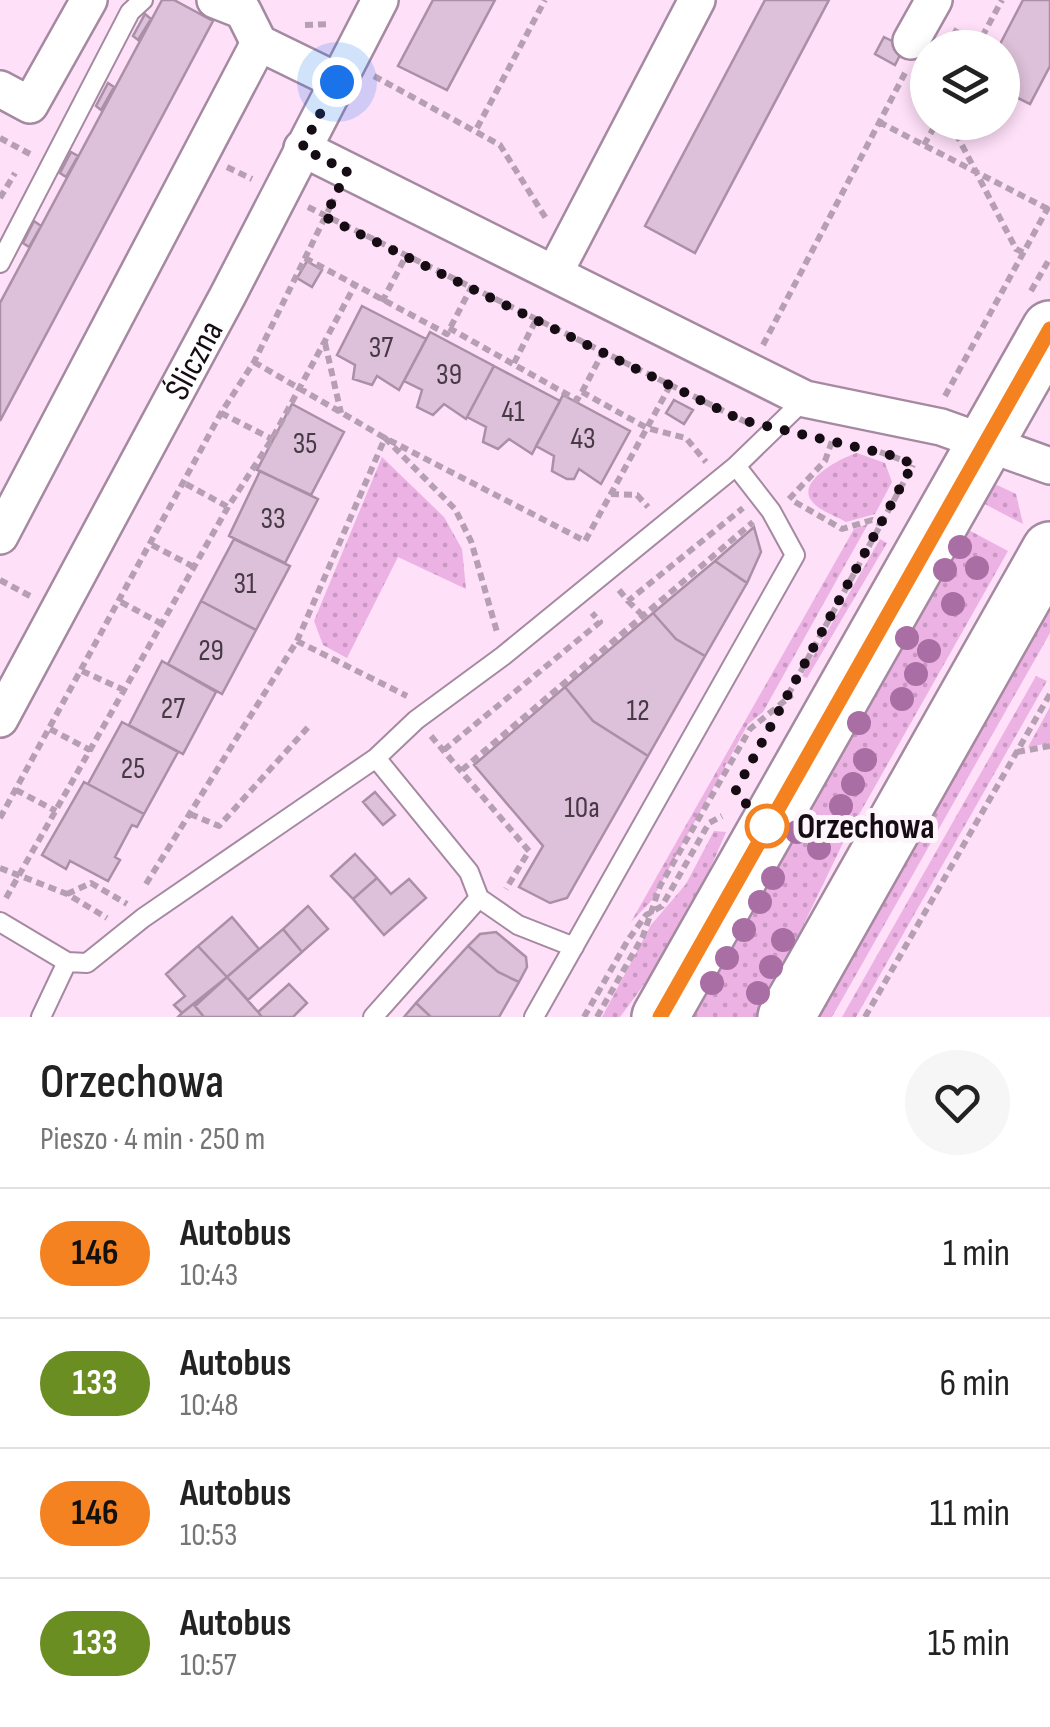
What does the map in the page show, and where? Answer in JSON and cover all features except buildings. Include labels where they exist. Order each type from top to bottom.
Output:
[{"type":"main road","points":[[660,1017],[985,443],[1039,313]]},
{"type":"main road","points":[[786,1017],[1050,550]]},
{"type":"street","points":[[0,89],[30,104],[89,0]]},
{"type":"street","points":[[561,262],[698,0]]},
{"type":"street","points":[[917,30],[925,3]]},
{"type":"street","points":[[234,4],[258,43],[337,82]]},
{"type":"street","name":"Śliczna","points":[[0,720],[372,14]]},
{"type":"street","points":[[0,536],[258,43]]},
{"type":"street","points":[[302,148],[561,262],[805,399],[908,418],[1050,466]]},
{"type":"lane","points":[[0,263],[130,12],[143,0]]},
{"type":"lane","points":[[0,922],[67,962],[87,963],[143,918],[376,758],[422,716],[736,466],[805,399]]},
{"type":"lane","points":[[534,1017],[795,555],[764,516],[736,466]]},
{"type":"lane","points":[[376,758],[469,872],[478,898],[518,925],[574,946]]},
{"type":"lane","points":[[373,1017],[478,898]]},
{"type":"lane","points":[[41,1017],[67,962]]},
{"type":"path","points":[[477,128],[545,0]]},
{"type":"path","points":[[986,30],[1002,0]]},
{"type":"path","points":[[234,4],[259,3],[310,27],[372,14]]},
{"type":"path","points":[[758,353],[879,122],[910,53]]},
{"type":"path","points":[[373,76],[477,128],[500,144],[561,262]]},
{"type":"path","points":[[879,122],[1049,206],[940,406]]},
{"type":"path","points":[[0,138],[27,152]]},
{"type":"path","points":[[924,145],[927,140]]},
{"type":"path","points":[[959,140],[1016,249],[1024,253]]},
{"type":"path","points":[[199,153],[741,420],[852,446]]},
{"type":"path","points":[[0,818],[186,484],[221,413],[254,362],[347,171]]},
{"type":"path","points":[[382,302],[408,254]]},
{"type":"path","points":[[305,258],[447,334],[472,286]]},
{"type":"path","points":[[1039,313],[1050,258]]},
{"type":"path","points":[[0,910],[228,506],[272,439],[354,287]]},
{"type":"path","points":[[514,363],[537,318]]},
{"type":"path","points":[[449,328],[577,400],[603,352]]},
{"type":"path","points":[[326,343],[342,414]]},
{"type":"path","points":[[254,362],[298,391],[585,542],[671,384]]},
{"type":"path","points":[[582,392],[646,428],[686,438],[720,478]]},
{"type":"path","points":[[221,413],[272,439]]},
{"type":"path","points":[[0,868],[66,894],[111,920],[143,888],[297,641],[385,438]]},
{"type":"path","points":[[385,438],[455,509],[471,541],[502,656]]},
{"type":"path","points":[[462,770],[642,615],[790,498],[825,462],[832,442]]},
{"type":"path","points":[[773,724],[808,652],[913,464],[871,450]]},
{"type":"path","points":[[186,484],[228,506]]},
{"type":"path","points":[[611,494],[637,495],[662,524]]},
{"type":"path","points":[[790,498],[842,529],[872,520],[880,524]]},
{"type":"path","points":[[642,615],[631,599],[744,507],[764,516]]},
{"type":"path","points":[[763,531],[764,516]]},
{"type":"path","points":[[152,545],[194,567]]},
{"type":"path","points":[[444,750],[600,622],[577,594]]},
{"type":"path","points":[[120,602],[162,624]]},
{"type":"path","points":[[297,641],[417,701],[444,750],[530,851],[506,889],[519,897]]},
{"type":"path","points":[[82,671],[124,690]]},
{"type":"path","points":[[865,1017],[1050,694]]},
{"type":"path","points":[[597,1017],[643,936],[660,886],[750,728],[776,707]]},
{"type":"path","points":[[190,814],[219,826],[310,725]]},
{"type":"path","points":[[50,728],[90,750]]},
{"type":"path","points":[[1016,752],[1050,746]]},
{"type":"path","points":[[16,790],[56,811]]},
{"type":"path","points":[[584,1017],[628,940],[651,912],[662,906],[709,823],[720,820],[728,804]]},
{"type":"path","points":[[66,894],[91,883],[128,904]]},
{"type":"shaded area","points":[[857,453],[885,463],[892,482],[875,514],[846,522],[818,507],[808,492],[816,477]]},
{"type":"shaded area","points":[[382,457],[444,517],[462,549],[466,589],[398,557],[347,658],[323,645],[314,621]]},
{"type":"shaded area","points":[[997,485],[1016,494],[1023,524],[977,500]]},
{"type":"shaded area","points":[[868,524],[763,712],[748,724],[652,900],[631,922],[854,529]]},
{"type":"shaded area","points":[[963,527],[1008,551],[843,843],[759,1017],[686,1017]]},
{"type":"shaded area","points":[[880,539],[887,543],[807,678],[802,676]]},
{"type":"shaded area","points":[[1050,593],[1050,633],[832,1017],[808,1017]]},
{"type":"shaded area","points":[[1036,676],[1047,681],[856,1017],[842,1017]]},
{"type":"shaded area","points":[[1050,707],[1050,743],[1028,747]]},
{"type":"shaded area","points":[[714,831],[726,832],[667,950],[620,1017],[602,1017],[651,925],[686,884]]},
{"type":"bus line","name":"146","points":[[660,1017],[1050,329]]},
{"type":"place","name":"Orzechowa","points":[[767,826]]},
{"type":"route","points":[[337,82],[302,148],[347,171],[325,217],[408,254],[741,420],[890,455],[913,464],[735,792],[767,826]]}]
